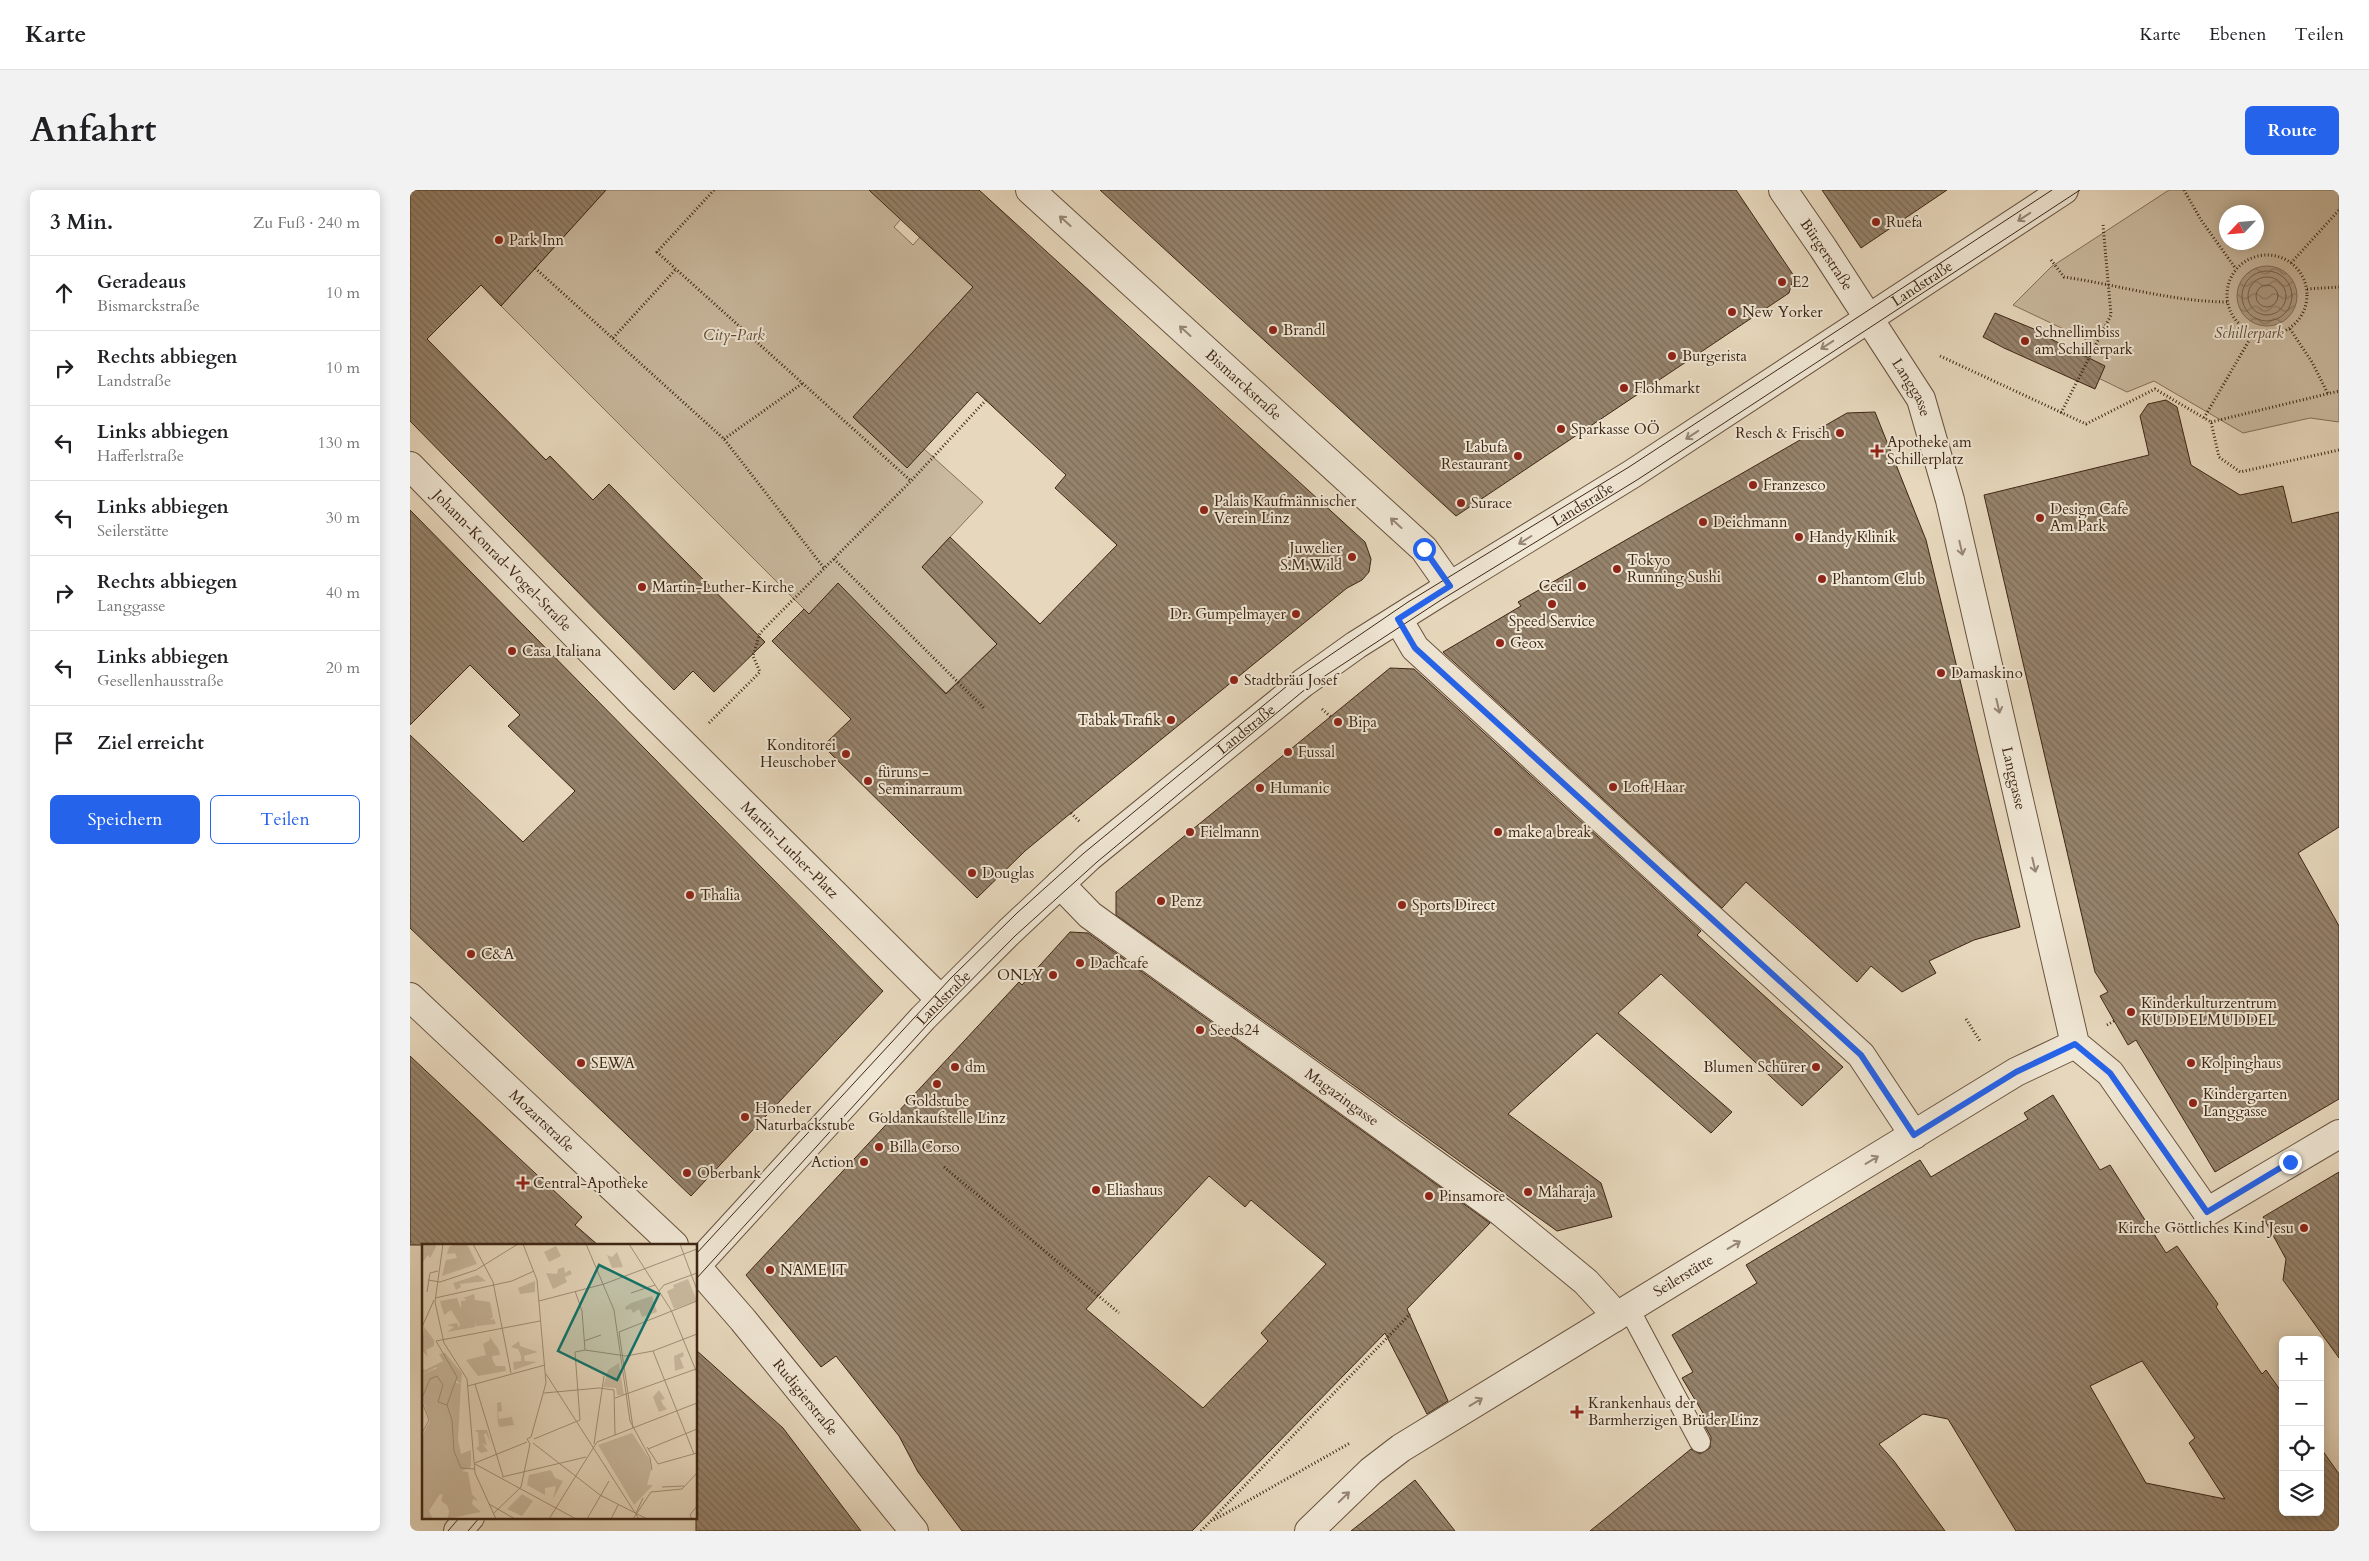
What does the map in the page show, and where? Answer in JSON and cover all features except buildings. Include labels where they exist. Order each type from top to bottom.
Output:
[{"type":"street","name":"Bismarckstraße","points":[[1030,190],[1424,549],[1450,586]]},
{"type":"street","name":"Bürgerstraße","points":[[1783,190],[1868,318]]},
{"type":"street","name":"Landstraße","points":[[698,1264],[941,1000],[1060,884],[1089,857],[1303,683],[1398,619],[1632,474],[2064,190]]},
{"type":"street","name":"Langgasse","points":[[1868,318],[1921,399],[1950,500],[2075,1044]]},
{"type":"street","name":"Johann-Konrad-Vogel-Straße","points":[[410,466],[638,699]]},
{"type":"street","points":[[1398,619],[1415,648],[1861,1055],[1914,1135]]},
{"type":"street","name":"Martin-Luther-Platz","points":[[638,699],[941,1000]]},
{"type":"street","name":"Magazingasse","points":[[1060,884],[1090,916],[1501,1212],[1586,1282],[1607,1305],[1621,1313]]},
{"type":"street","name":"Mozartstraße","points":[[410,997],[673,1244]]},
{"type":"street","name":"Seilerstätte","points":[[1309,1531],[1371,1471],[1401,1448],[2016,1072],[2075,1044]]},
{"type":"street","points":[[2075,1044],[2110,1073],[2207,1212],[2339,1134]]},
{"type":"street","name":"Rudigierstraße","points":[[698,1268],[743,1320],[914,1531]]},
{"type":"street","points":[[458,1531],[469,1518]]},
{"type":"lane","points":[[1621,1313],[1700,1442]]},
{"type":"path","points":[[714,190],[657,252],[911,481]]},
{"type":"path","points":[[2184,190],[2201,220],[2236,269]]},
{"type":"path","points":[[2290,263],[2339,210]]},
{"type":"path","points":[[2061,413],[2111,315],[2102,225]]},
{"type":"path","points":[[2255,256],[2279,256],[2298,268],[2307,289],[2304,312],[2290,329],[2267,336],[2245,330],[2230,312],[2227,289],[2236,269],[2255,256]]},
{"type":"path","points":[[2051,260],[2064,277],[2108,284],[2162,297],[2229,302]]},
{"type":"path","points":[[535,268],[724,439],[824,568]]},
{"type":"path","points":[[613,338],[676,269]]},
{"type":"path","points":[[2307,289],[2339,287]]},
{"type":"path","points":[[2290,329],[2312,362],[2328,394]]},
{"type":"path","points":[[2204,418],[2254,332]]},
{"type":"path","points":[[1940,356],[2086,424],[2155,389],[2211,422],[2339,391]]},
{"type":"path","points":[[724,439],[803,383]]},
{"type":"path","points":[[686,747],[760,672],[752,656],[760,633],[911,481],[986,400]]},
{"type":"path","points":[[2211,422],[2219,457],[2240,472],[2339,450]]},
{"type":"path","points":[[834,559],[984,708]]},
{"type":"path","points":[[1322,708],[1330,717]]},
{"type":"path","points":[[1071,813],[1082,824]]},
{"type":"path","points":[[1966,1019],[1980,1041]]},
{"type":"path","points":[[2107,1025],[2114,1021]]},
{"type":"path","points":[[878,1112],[889,1122]]},
{"type":"path","points":[[944,1167],[1119,1313]]},
{"type":"path","points":[[1201,1531],[1410,1314]]},
{"type":"path","points":[[1209,1523],[1351,1442]]},
{"type":"green space","name":"City-Park","points":[[606,190],[869,190],[901,219],[894,227],[913,245],[920,237],[973,287],[853,417],[907,467],[924,449],[983,502],[922,567],[997,644],[946,693],[838,584],[809,614],[501,306]]},
{"type":"green space","name":"Schillerpark","points":[[2169,190],[2339,190],[2339,422],[2310,418],[2243,433],[2154,381],[2127,392],[2080,369],[2093,343],[2013,305],[2051,267]]},
{"type":"water","points":[[2261,266],[2273,266],[2284,271],[2292,279],[2297,290],[2295,308],[2284,321],[2273,326],[2261,326],[2250,321],[2242,313],[2237,302],[2237,290],[2242,279],[2250,271]]},
{"type":"tram line","points":[[698,1252],[951,978],[1017,913],[1084,853],[1298,677],[1408,602],[1629,467],[2052,190]]},
{"type":"tram line","points":[[698,1277],[928,1024],[1015,936],[1097,862],[1308,687],[1441,600],[1637,480],[2080,190]]},
{"type":"tram line","points":[[448,1531],[459,1518]]},
{"type":"tram line","points":[[468,1531],[479,1518]]},
{"type":"place","name":"Ruefa","points":[[1876,222]]},
{"type":"place","name":"Park Inn","points":[[499,240]]},
{"type":"place","name":"E2","points":[[1782,282]]},
{"type":"place","name":"New Yorker","points":[[1732,312]]},
{"type":"place","name":"Brandl","points":[[1273,330]]},
{"type":"place","name":"Schnellimbiss am Schillerpark","points":[[2025,341]]},
{"type":"place","name":"Burgerista","points":[[1672,356]]},
{"type":"place","name":"Flohmarkt","points":[[1624,388]]},
{"type":"place","name":"Sparkasse OÖ","points":[[1561,429]]},
{"type":"place","name":"Resch & Frisch","points":[[1840,433]]},
{"type":"place","name":"Apotheke am Schillerplatz","points":[[1877,451]]},
{"type":"place","name":"Labufa Restaurant","points":[[1518,456]]},
{"type":"place","name":"Franzesco","points":[[1753,485]]},
{"type":"place","name":"Surace","points":[[1461,503]]},
{"type":"place","name":"Palais Kaufmännischer Verein Linz","points":[[1204,510]]},
{"type":"place","name":"Design Cafe Am Park","points":[[2040,518]]},
{"type":"place","name":"Deichmann","points":[[1703,522]]},
{"type":"place","name":"Handy Klinik","points":[[1799,537]]},
{"type":"place","name":"Juwelier S.M.Wild","points":[[1352,557]]},
{"type":"place","name":"Tokyo Running Sushi","points":[[1617,569]]},
{"type":"place","name":"Phantom Club","points":[[1822,579]]},
{"type":"place","name":"Cecil","points":[[1582,586]]},
{"type":"place","name":"Martin-Luther-Kirche","points":[[642,587]]},
{"type":"place","name":"Speed Service","points":[[1552,604]]},
{"type":"place","name":"Dr. Gumpelmayer","points":[[1296,614]]},
{"type":"place","name":"Geox","points":[[1500,643]]},
{"type":"place","name":"Casa Italiana","points":[[512,651]]},
{"type":"place","name":"Damaskino","points":[[1941,673]]},
{"type":"place","name":"Stadtbräu Josef","points":[[1234,680]]},
{"type":"place","name":"Tabak Trafik","points":[[1171,720]]},
{"type":"place","name":"Bipa","points":[[1338,722]]},
{"type":"place","name":"Fussal","points":[[1288,752]]},
{"type":"place","name":"Konditorei Heuschober","points":[[846,754]]},
{"type":"place","name":"füruns - Seminarraum","points":[[868,781]]},
{"type":"place","name":"Loft Haar","points":[[1613,787]]},
{"type":"place","name":"Humanic","points":[[1260,788]]},
{"type":"place","name":"Fielmann","points":[[1190,832]]},
{"type":"place","name":"make a break","points":[[1498,832]]},
{"type":"place","name":"Douglas","points":[[972,873]]},
{"type":"place","name":"Thalia","points":[[690,895]]},
{"type":"place","name":"Penz","points":[[1161,901]]},
{"type":"place","name":"Sports Direct","points":[[1402,905]]},
{"type":"place","name":"C&A","points":[[471,954]]},
{"type":"place","name":"Dachcafe","points":[[1080,963]]},
{"type":"place","name":"ONLY","points":[[1053,975]]},
{"type":"place","name":"Kinderkulturzentrum KUDDELMUDDEL","points":[[2131,1012]]},
{"type":"place","name":"Seeds24","points":[[1200,1030]]},
{"type":"place","name":"SEWA","points":[[581,1063]]},
{"type":"place","name":"Kolpinghaus","points":[[2191,1063]]},
{"type":"place","name":"dm","points":[[955,1067]]},
{"type":"place","name":"Blumen Schürer","points":[[1816,1067]]},
{"type":"place","name":"Goldstube Goldankaufstelle Linz","points":[[937,1084]]},
{"type":"place","name":"Kindergarten Langgasse","points":[[2193,1103]]},
{"type":"place","name":"Honeder Naturbackstube","points":[[745,1117]]},
{"type":"place","name":"Billa Corso","points":[[879,1147]]},
{"type":"place","name":"Action","points":[[864,1162]]},
{"type":"place","name":"Oberbank","points":[[687,1173]]},
{"type":"place","name":"Central-Apotheke","points":[[523,1183]]},
{"type":"place","name":"Eliashaus","points":[[1096,1190]]},
{"type":"place","name":"Maharaja","points":[[1528,1192]]},
{"type":"place","name":"Pinsamore","points":[[1429,1196]]},
{"type":"place","name":"Kirche Göttliches Kind Jesu","points":[[2304,1228]]},
{"type":"place","name":"NAME IT","points":[[770,1270]]},
{"type":"place","name":"Krankenhaus der Barmherzigen Brüder Linz","points":[[1577,1412]]},
{"type":"route","points":[[1424,549],[1450,586],[1398,619],[1415,648],[1861,1055],[1914,1135],[2016,1072],[2075,1044],[2110,1073],[2207,1212],[2290,1162]]}]
